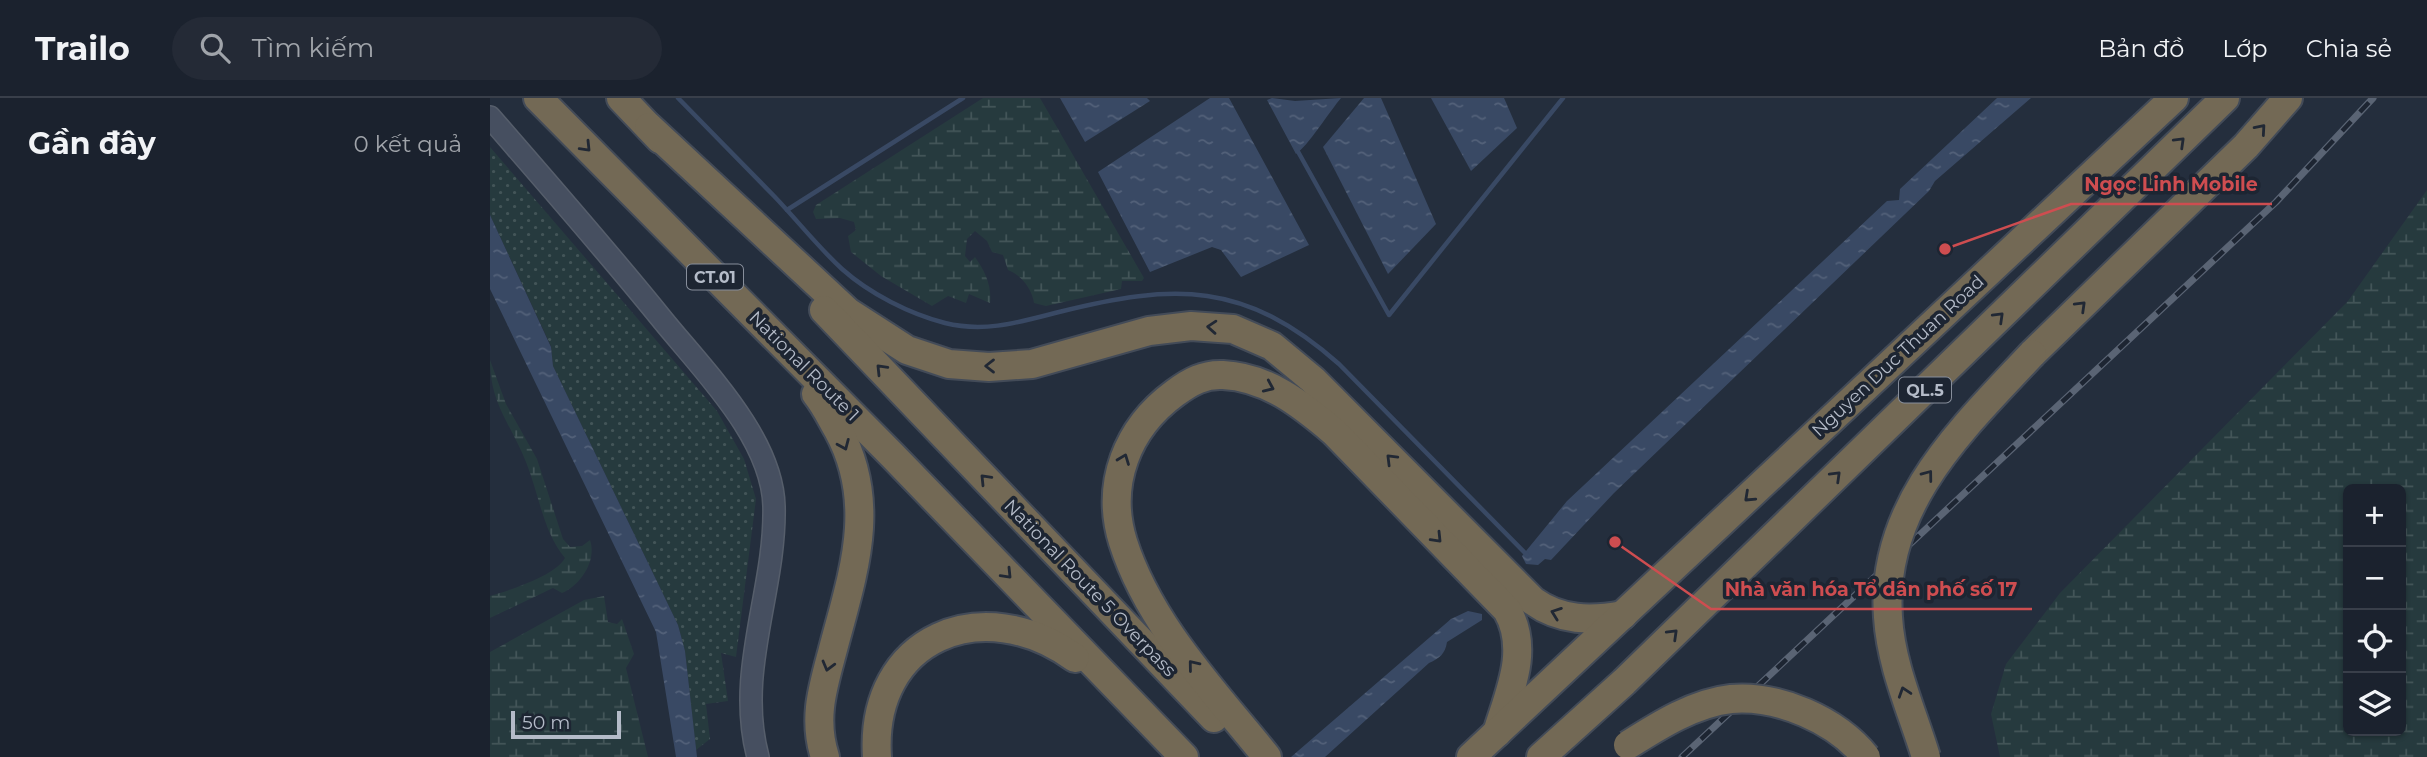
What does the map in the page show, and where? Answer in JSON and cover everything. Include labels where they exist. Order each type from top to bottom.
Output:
[{"type":"highway","name":"National Route 1","points":[[538,98],[892,455],[1183,757]]},
{"type":"highway","points":[[621,98],[848,312],[907,350],[949,364],[1021,365],[1149,331],[1191,326],[1233,329],[1272,346],[1312,380],[1533,601],[1551,612],[1573,618],[1623,615]]},
{"type":"highway","name":"Nguyen Duc Thuan Road","points":[[1623,615],[2174,98]]},
{"type":"highway","name":"QL.5","points":[[1541,757],[1624,682],[2225,98]]},
{"type":"highway","points":[[1926,757],[1901,683],[1888,618],[1891,554],[1921,485],[1966,425],[2032,354],[2246,146],[2287,98]]},
{"type":"highway","name":"National Route 5 Overpass","points":[[649,127],[1253,757]]},
{"type":"highway","points":[[610,171],[822,401],[849,454],[858,480],[861,521],[854,569],[822,690],[817,733],[825,757]]},
{"type":"highway","points":[[1267,757],[1180,649],[1142,587],[1123,541],[1116,503],[1119,471],[1131,439],[1147,416],[1194,379],[1220,374],[1245,377],[1273,387],[1306,408],[1334,432],[1499,601],[1512,620],[1517,636],[1516,673],[1497,733]]},
{"type":"highway","name":"QL.5","points":[[1471,757],[1623,615]]},
{"type":"highway","points":[[877,757],[880,709],[888,685],[900,667],[915,653],[956,630],[990,625],[1013,628],[1063,649],[1089,668],[1183,757]]},
{"type":"highway","points":[[1557,757],[1624,682]]},
{"type":"highway","points":[[1621,751],[1659,726],[1690,712],[1731,699],[1773,702],[1802,712],[1828,725],[1866,757]]},
{"type":"main road","points":[[490,117],[618,264],[724,397],[756,446],[767,470],[774,507],[772,533],[750,676],[752,730],[758,757]]},
{"type":"green space","points":[[983,98],[1040,98],[1144,278],[1142,281],[1122,281],[1121,289],[1046,306],[1034,303],[1025,283],[1008,270],[1003,255],[992,252],[987,241],[975,231],[967,239],[965,256],[970,262],[975,257],[982,268],[989,285],[990,303],[969,294],[966,303],[948,296],[932,306],[881,276],[851,252],[848,236],[856,230],[854,222],[840,218],[816,219],[813,212],[816,205]]},
{"type":"green space","points":[[490,147],[717,411],[744,459],[756,499],[736,657],[721,653],[728,701],[706,704],[710,739],[696,750],[685,651],[678,625],[553,366],[551,346],[490,215]]},
{"type":"green space","points":[[2427,190],[2427,757],[2000,757],[1991,714],[2006,664],[2060,593],[2348,301]]},
{"type":"green space","points":[[490,360],[506,404],[537,459],[563,539],[570,547],[582,546],[590,540],[592,548],[586,571],[569,589],[562,593],[553,588],[490,618],[490,596],[552,571],[565,558],[551,537],[531,474],[497,402]]},
{"type":"green space","points":[[604,596],[608,622],[617,624],[622,619],[634,654],[626,668],[648,757],[490,757],[490,652],[584,600]]},
{"type":"water","points":[[1060,98],[1147,98],[1150,101],[1085,142]]},
{"type":"water","points":[[1210,98],[1229,98],[1309,245],[1241,277],[1221,250],[1212,247],[1150,272],[1098,172]]},
{"type":"water","points":[[1272,98],[1295,101],[1341,98],[1296,154],[1267,100]]},
{"type":"water","points":[[1364,98],[1381,98],[1436,224],[1388,274],[1323,147]]},
{"type":"water","points":[[1431,98],[1504,98],[1517,128],[1471,171]]},
{"type":"water","points":[[1997,98],[2031,98],[1935,181],[1929,191],[1614,493],[1551,560],[1545,559],[1538,565],[1526,564],[1522,556],[1567,501],[1887,201],[1899,200],[1900,189]]},
{"type":"water","points":[[490,215],[551,347],[553,366],[678,625],[685,651],[697,757],[676,757],[656,632],[490,289]]},
{"type":"water","points":[[1468,611],[1482,614],[1482,620],[1447,642],[1441,655],[1325,757],[1291,757],[1451,619]]},
{"type":"waterway","points":[[678,98],[842,269],[878,295],[918,314],[960,326],[988,327],[1138,296],[1174,294],[1207,296],[1240,303],[1272,317],[1305,337],[1339,364],[1527,555]]},
{"type":"waterway","points":[[787,210],[963,98]]},
{"type":"waterway","points":[[1296,148],[1389,315],[1563,98]]},
{"type":"railway","points":[[1682,757],[2276,202],[2373,98]]},
{"type":"place","name":"Ngọc Linh Mobile","points":[[1945,249]]},
{"type":"place","name":"Nhà văn hóa Tổ dân phố số 17","points":[[1615,542]]}]
